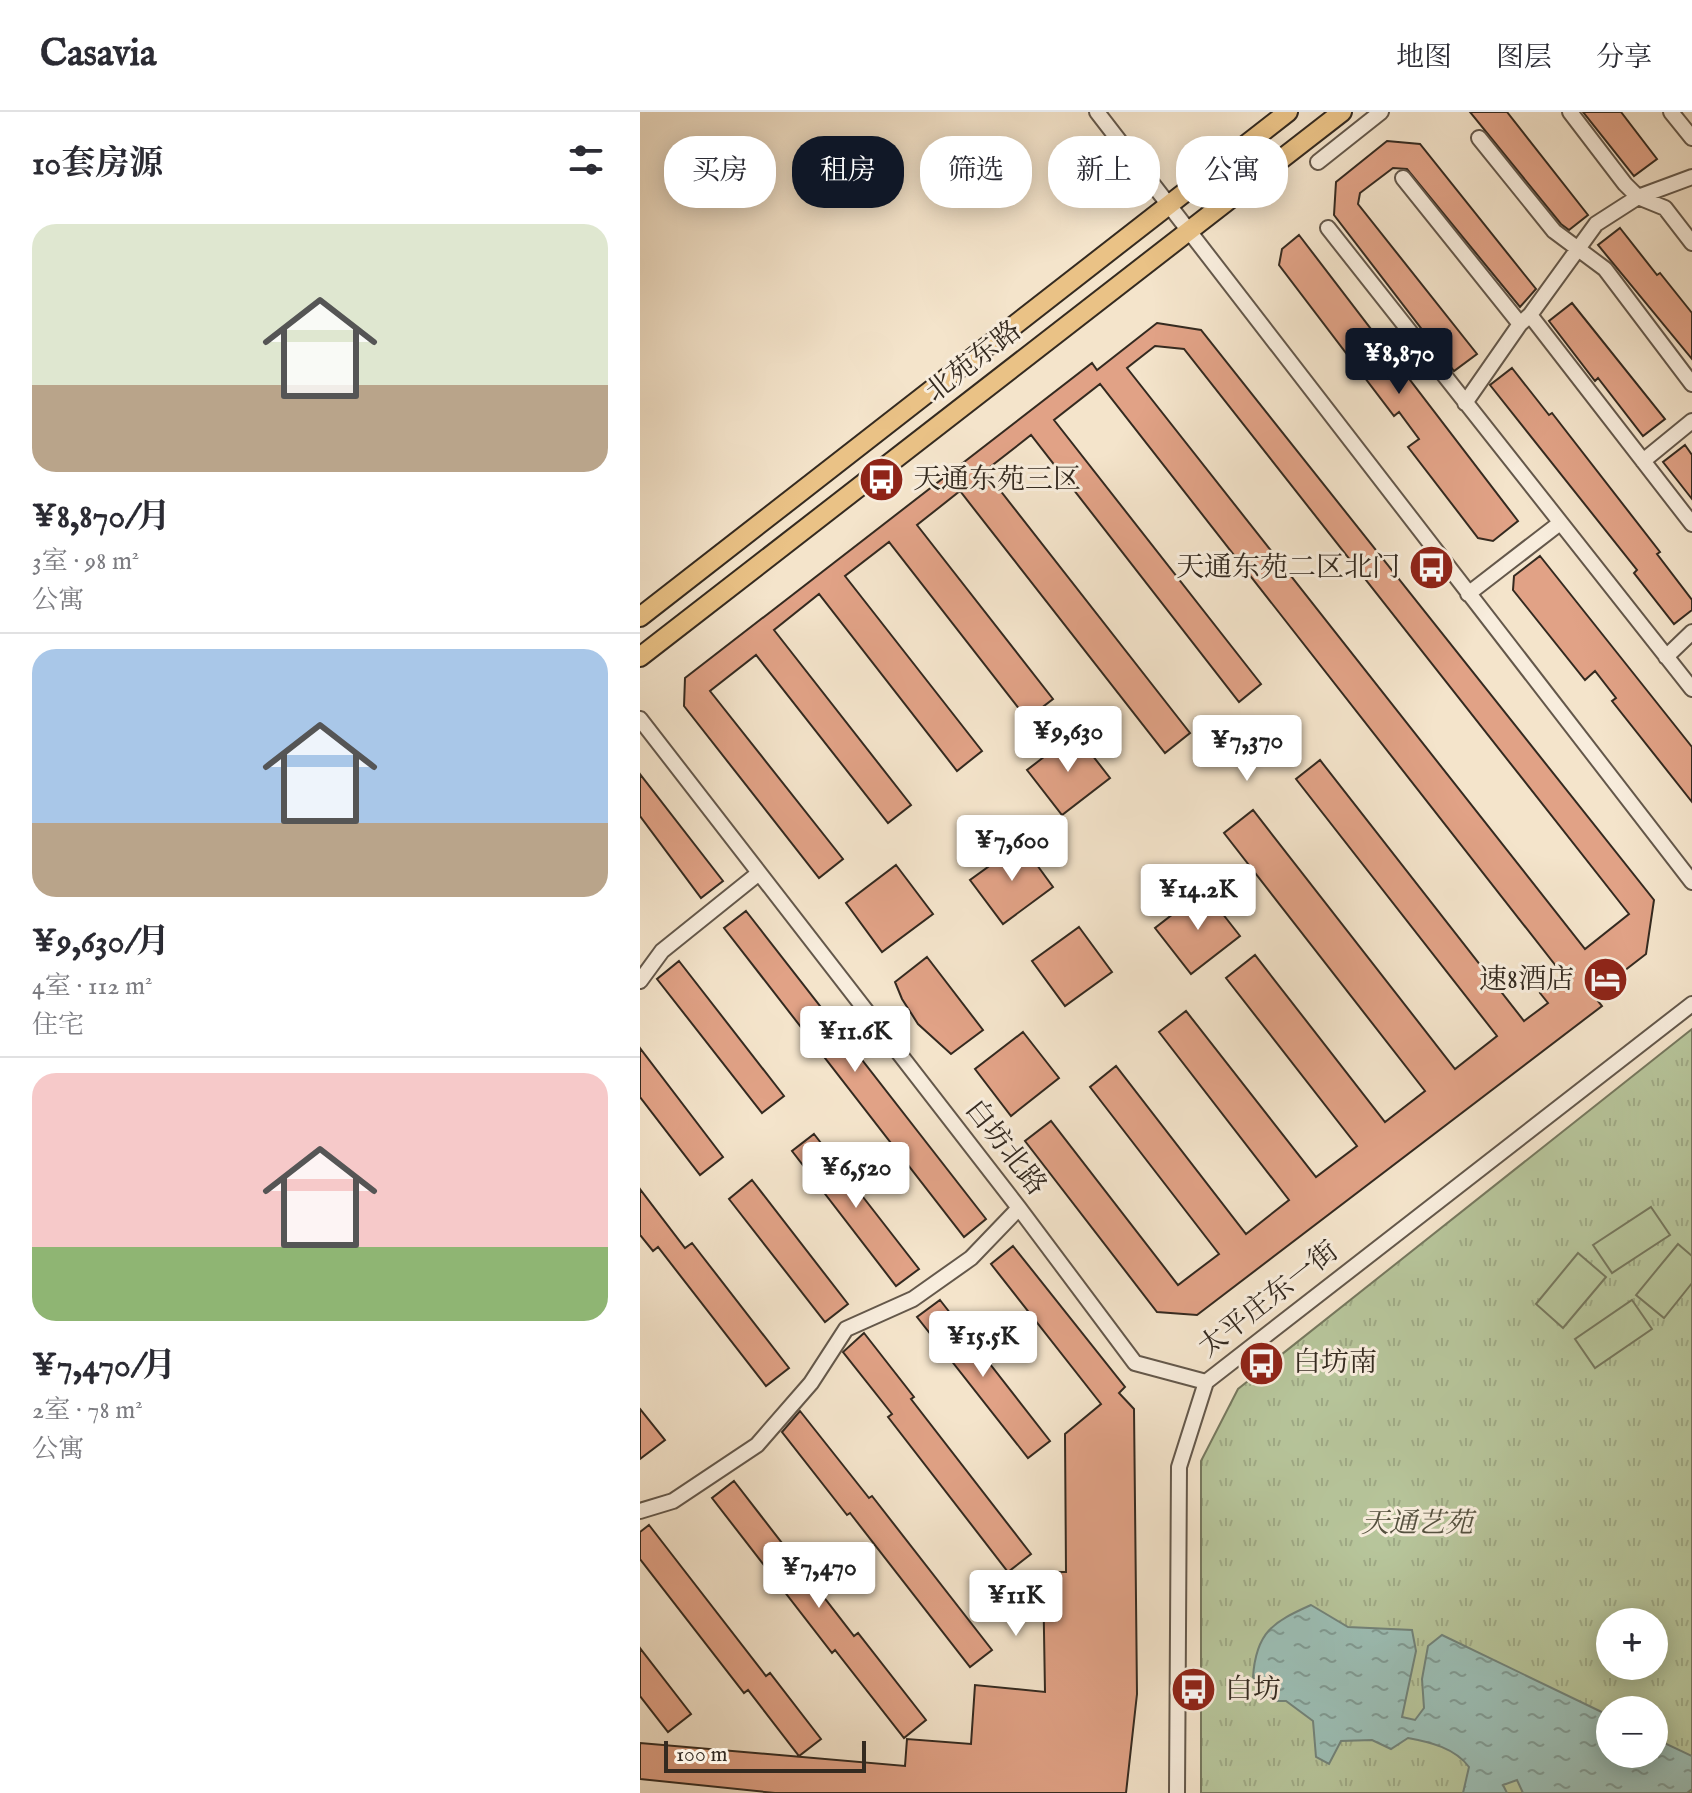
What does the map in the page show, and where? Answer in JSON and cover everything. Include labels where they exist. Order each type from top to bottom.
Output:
[{"type":"main road","name":"北苑东路","points":[[640,617],[1288,112]]},
{"type":"main road","name":"北苑东路","points":[[640,657],[1342,112]]},
{"type":"street","points":[[1097,112],[1692,882]]},
{"type":"street","points":[[1318,162],[1381,112]]},
{"type":"street","points":[[1570,112],[1638,197],[1665,208],[1692,243]]},
{"type":"street","points":[[1671,112],[1692,138]]},
{"type":"street","points":[[1479,138],[1554,231],[1605,269],[1692,384]]},
{"type":"street","points":[[1465,403],[1596,224],[1638,197],[1692,177]]},
{"type":"street","points":[[1403,178],[1525,319],[1692,524]]},
{"type":"street","points":[[1328,228],[1692,689]]},
{"type":"street","points":[[1643,461],[1692,421]]},
{"type":"street","points":[[1468,594],[1560,523]]},
{"type":"street","points":[[1666,657],[1692,632]]},
{"type":"street","name":"白坊北路","points":[[640,719],[1019,1208],[1135,1363],[1206,1382]]},
{"type":"street","points":[[640,981],[662,951],[759,873]]},
{"type":"street","name":"太平庄东一街","points":[[1177,1793],[1179,1467],[1206,1382],[1692,1004]]},
{"type":"street","points":[[640,1511],[673,1501],[757,1445],[811,1383],[846,1329],[913,1299],[971,1258],[1019,1208]]},
{"type":"green space","name":"天通艺苑","points":[[1692,1029],[1692,1793],[1201,1793],[1201,1461],[1238,1389]]},
{"type":"green space","points":[[1651,1207],[1670,1235],[1612,1273],[1593,1245]]},
{"type":"green space","points":[[1678,1244],[1692,1256],[1692,1283],[1664,1318],[1636,1295]]},
{"type":"green space","points":[[1578,1253],[1606,1277],[1563,1328],[1536,1304]]},
{"type":"green space","points":[[1632,1300],[1652,1329],[1595,1368],[1575,1339]]},
{"type":"water","points":[[1311,1605],[1348,1627],[1412,1630],[1416,1651],[1402,1717],[1415,1720],[1424,1708],[1422,1679],[1428,1646],[1442,1635],[1596,1709],[1596,1768],[1668,1768],[1668,1745],[1692,1756],[1692,1789],[1687,1793],[1523,1793],[1517,1780],[1503,1785],[1507,1793],[1463,1793],[1469,1767],[1463,1760],[1442,1747],[1408,1738],[1391,1749],[1372,1740],[1341,1741],[1329,1764],[1316,1757],[1313,1721],[1286,1701],[1272,1701],[1253,1677],[1263,1639],[1286,1617]]},
{"type":"building","points":[[1470,112],[1507,112],[1588,215],[1569,230],[1561,224]]},
{"type":"building","points":[[1583,112],[1621,112],[1657,159],[1634,176]]},
{"type":"building","points":[[1387,141],[1420,144],[1536,289],[1520,307],[1407,169],[1393,168],[1360,193],[1358,204],[1477,354],[1454,371],[1334,215],[1336,182]]},
{"type":"building","points":[[1620,228],[1692,313],[1692,359],[1598,245]]},
{"type":"building","points":[[1299,235],[1518,521],[1493,541],[1478,538],[1408,447],[1419,439],[1399,412],[1394,416],[1279,265],[1282,249]]},
{"type":"building","points":[[1572,303],[1665,419],[1643,436],[1549,321]]},
{"type":"building","points":[[1157,323],[1201,330],[1654,900],[1646,954],[1593,995],[1602,1006],[1197,1315],[1157,1312],[1025,1141],[1051,1121],[1178,1285],[1219,1254],[1090,1087],[1116,1066],[1246,1234],[1289,1200],[1159,1032],[1186,1011],[1316,1177],[1357,1146],[1226,978],[1255,955],[1385,1122],[1425,1091],[1224,833],[1253,810],[1455,1069],[1497,1036],[1296,779],[1320,760],[1524,1021],[1548,1003],[1540,993],[1563,975],[1100,384],[1054,420],[1261,684],[1239,702],[1031,435],[985,471],[1190,733],[1165,753],[960,491],[917,525],[1053,699],[1027,719],[889,542],[845,576],[982,751],[957,771],[819,594],[774,630],[911,805],[888,823],[756,655],[710,691],[843,859],[819,878],[684,706],[685,678],[1092,363],[1097,370]],"holes":[[[1155,346],[1184,349],[1629,914],[1585,949],[1127,368]]]},
{"type":"building","points":[[1512,368],[1549,415],[1552,413],[1660,552],[1657,554],[1692,600],[1692,610],[1674,624],[1634,573],[1637,570],[1490,385]]},
{"type":"building","points":[[1685,445],[1692,455],[1692,499],[1663,462]]},
{"type":"building","points":[[1540,556],[1692,747],[1692,802],[1612,701],[1616,698],[1595,671],[1585,680],[1513,590],[1514,576]]},
{"type":"building","points":[[1075,733],[1110,778],[1062,815],[1027,770]]},
{"type":"building","points":[[640,774],[723,881],[701,898],[640,816]]},
{"type":"building","points":[[1021,843],[1053,887],[1003,924],[970,880]]},
{"type":"building","points":[[896,865],[933,914],[882,952],[846,903]]},
{"type":"building","points":[[1204,890],[1240,936],[1191,974],[1155,928]]},
{"type":"building","points":[[746,911],[986,1219],[964,1237],[724,928]]},
{"type":"building","points":[[1079,927],[1112,972],[1065,1006],[1032,961]]},
{"type":"building","points":[[927,957],[983,1030],[951,1054],[918,1024],[895,982]]},
{"type":"building","points":[[679,961],[784,1096],[762,1113],[657,979]]},
{"type":"building","points":[[1023,1032],[1059,1078],[1011,1116],[975,1069]]},
{"type":"building","points":[[640,1048],[723,1157],[700,1175],[640,1097]]},
{"type":"building","points":[[814,1134],[919,1269],[896,1286],[792,1151]]},
{"type":"building","points":[[752,1180],[848,1304],[825,1322],[729,1199]]},
{"type":"building","points":[[640,1189],[685,1248],[692,1243],[789,1368],[766,1386],[658,1247],[653,1251],[640,1235]]},
{"type":"building","points":[[1013,1246],[1125,1387],[1119,1393],[1134,1409],[1137,1694],[1126,1793],[775,1793],[640,1779],[640,1743],[905,1766],[907,1739],[971,1744],[975,1685],[1045,1692],[1043,1572],[1066,1572],[1065,1434],[1101,1404],[991,1264]]},
{"type":"building","points":[[940,1300],[1050,1441],[1028,1458],[917,1317]]},
{"type":"building","points":[[864,1333],[1031,1554],[1008,1572],[888,1417],[892,1414],[843,1352]]},
{"type":"building","points":[[640,1409],[665,1440],[640,1459]]},
{"type":"building","points":[[800,1411],[869,1498],[872,1496],[992,1650],[970,1667],[850,1513],[847,1515],[782,1432]]},
{"type":"building","points":[[734,1481],[854,1636],[858,1633],[926,1720],[904,1738],[835,1650],[832,1653],[712,1498]]},
{"type":"building","points":[[649,1525],[766,1676],[770,1673],[821,1739],[799,1756],[748,1690],[744,1693],[640,1559],[640,1532]]},
{"type":"building","points":[[640,1648],[691,1714],[668,1732],[640,1696]]},
{"type":"place","name":"天通东苑三区","points":[[882,480]]},
{"type":"place","name":"天通东苑二区北门","points":[[1431,568]]},
{"type":"place","name":"速8酒店","points":[[1605,980]]},
{"type":"place","name":"白坊南","points":[[1262,1363]]},
{"type":"place","name":"白坊","points":[[1194,1690]]}]
